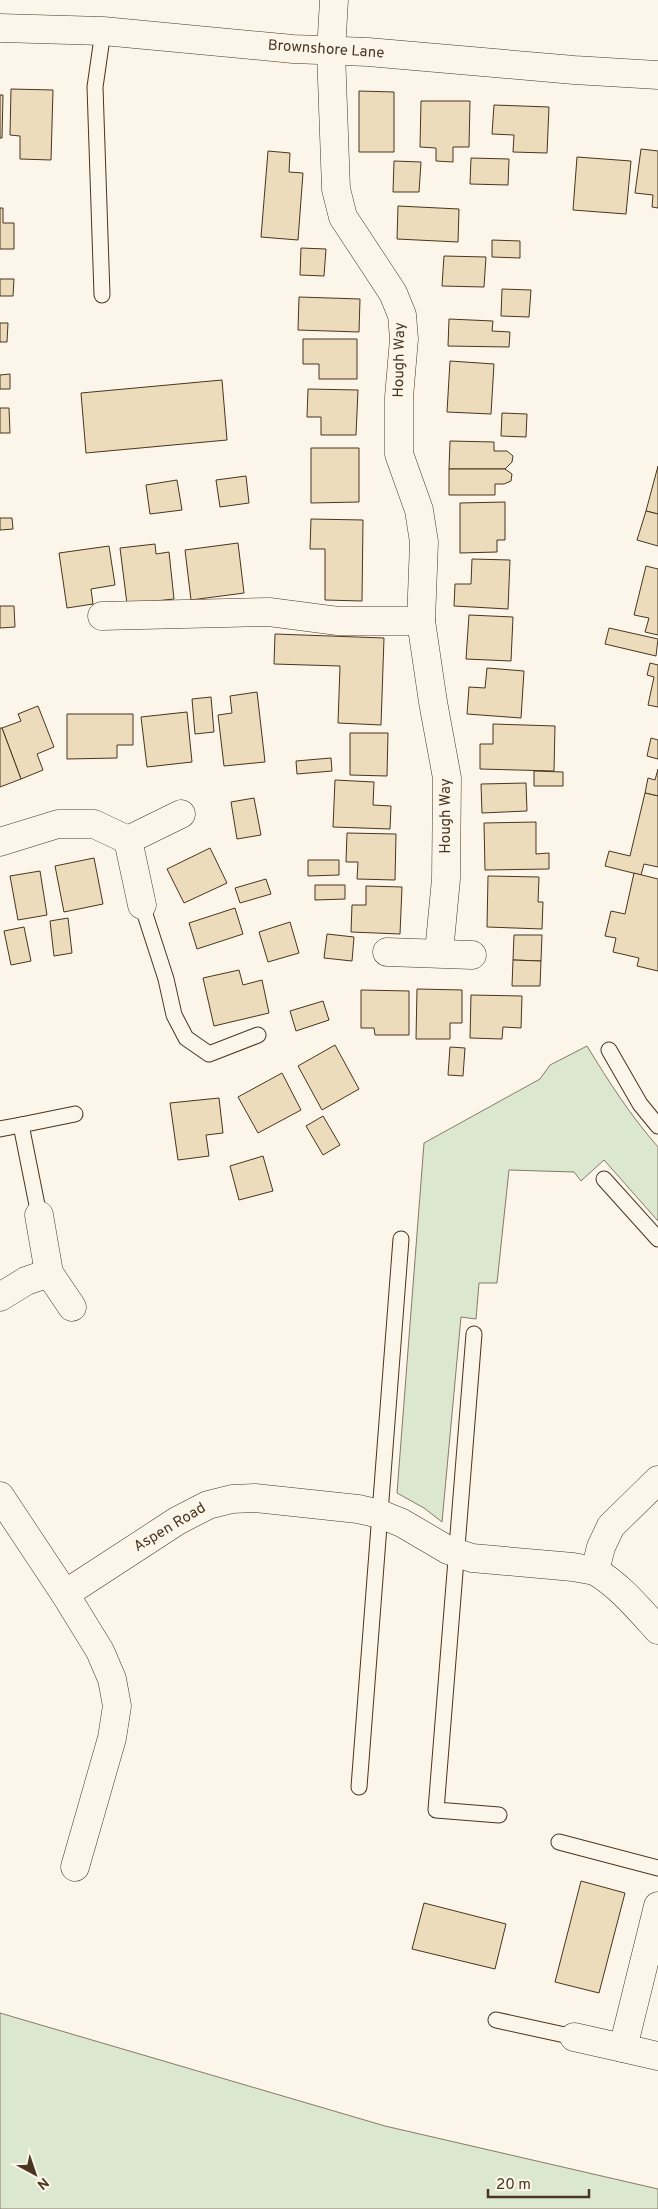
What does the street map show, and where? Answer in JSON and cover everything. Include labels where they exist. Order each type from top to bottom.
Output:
[{"type":"street","name":"Hough Way","points":[[334,0],[331,52],[336,190],[344,217],[392,293],[402,316],[404,339],[399,397],[399,454],[418,510],[424,542],[421,621],[432,702],[447,778],[446,879],[439,952]]},
{"type":"street","name":"Brownshore Lane","points":[[0,28],[103,31],[331,52],[368,52],[574,70],[656,69]]},
{"type":"street","points":[[102,616],[269,612],[338,622],[421,621]]},
{"type":"street","points":[[128,840],[180,814]]},
{"type":"street","points":[[0,842],[58,824],[94,824],[128,840]]},
{"type":"street","points":[[128,840],[142,905]]},
{"type":"street","points":[[387,952],[439,952],[472,955]]},
{"type":"street","points":[[39,1215],[49,1272],[72,1306]]},
{"type":"street","points":[[0,1297],[26,1281],[49,1272]]},
{"type":"street","points":[[595,1571],[601,1547],[611,1526],[658,1480]]},
{"type":"street","points":[[0,1496],[100,1651],[112,1679],[116,1706],[112,1738],[75,1867]]},
{"type":"street","name":"Aspen Road","points":[[65,1594],[177,1521],[208,1505],[232,1499],[255,1498],[358,1509],[380,1514],[402,1523],[426,1538],[472,1558],[574,1567],[595,1571],[628,1597],[658,1630]]},
{"type":"street","points":[[623,2048],[658,1906]]},
{"type":"street","points":[[574,2037],[658,2056]]},
{"type":"lane","points":[[102,295],[95,87],[103,31]]},
{"type":"lane","points":[[142,905],[166,980],[174,1015],[186,1038],[209,1054],[258,1035]]},
{"type":"lane","points":[[610,1050],[640,1104],[658,1126]]},
{"type":"lane","points":[[0,1129],[74,1114]]},
{"type":"lane","points":[[21,1125],[39,1215]]},
{"type":"lane","points":[[604,1179],[658,1239]]},
{"type":"lane","points":[[359,1787],[401,1239]]},
{"type":"lane","points":[[474,1334],[436,1810],[499,1814]]},
{"type":"lane","points":[[559,1842],[658,1868]]},
{"type":"lane","points":[[496,2020],[574,2037]]},
{"type":"green space","points":[[587,1046],[620,1098],[658,1147],[658,1221],[604,1160],[581,1181],[574,1172],[509,1170],[497,1283],[479,1283],[476,1319],[461,1317],[442,1522],[424,1508],[397,1493],[424,1143],[540,1079],[550,1065]]},
{"type":"green space","points":[[0,2013],[385,2126],[658,2189],[658,2209],[0,2209]]},
{"type":"building","points":[[11,89],[53,90],[51,160],[20,159],[20,136],[10,135]]},
{"type":"building","points":[[359,91],[394,92],[394,152],[359,152]]},
{"type":"building","points":[[0,95],[3,95],[2,138],[0,138]]},
{"type":"building","points":[[421,101],[470,101],[469,147],[453,147],[453,162],[436,161],[436,148],[420,147]]},
{"type":"building","points":[[494,105],[549,107],[547,153],[513,152],[514,135],[492,134]]},
{"type":"building","points":[[641,149],[658,151],[658,208],[652,207],[653,195],[635,193]]},
{"type":"building","points":[[268,151],[290,153],[289,172],[303,173],[298,240],[261,237]]},
{"type":"building","points":[[577,157],[631,161],[626,214],[573,210]]},
{"type":"building","points":[[471,158],[509,159],[508,185],[470,184]]},
{"type":"building","points":[[394,161],[421,162],[419,192],[393,192]]},
{"type":"building","points":[[398,206],[459,209],[458,242],[397,239]]},
{"type":"building","points":[[0,208],[3,208],[3,223],[14,223],[14,249],[0,249]]},
{"type":"building","points":[[492,240],[520,241],[520,258],[492,257]]},
{"type":"building","points":[[301,248],[326,249],[324,276],[300,275]]},
{"type":"building","points":[[444,256],[486,257],[484,287],[442,286]]},
{"type":"building","points":[[0,279],[14,279],[13,296],[0,296]]},
{"type":"building","points":[[502,289],[531,290],[529,317],[501,316]]},
{"type":"building","points":[[299,297],[360,299],[359,332],[298,330]]},
{"type":"building","points":[[449,319],[493,321],[492,331],[510,332],[509,347],[448,346]]},
{"type":"building","points":[[0,323],[8,323],[7,342],[0,342]]},
{"type":"building","points":[[303,339],[357,339],[357,379],[319,379],[319,364],[303,364]]},
{"type":"building","points":[[450,361],[494,364],[491,414],[447,412]]},
{"type":"building","points":[[10,374],[10,389],[0,389],[0,375]]},
{"type":"building","points":[[222,380],[227,440],[86,453],[81,393]]},
{"type":"building","points":[[308,389],[358,390],[356,435],[321,435],[321,417],[307,417]]},
{"type":"building","points":[[0,408],[9,408],[10,433],[0,433]]},
{"type":"building","points":[[502,413],[527,414],[526,437],[501,436]]},
{"type":"building","points":[[450,441],[494,442],[494,451],[507,451],[513,456],[512,462],[505,469],[449,469]]},
{"type":"building","points":[[311,448],[359,448],[359,502],[311,503]]},
{"type":"building","points":[[658,466],[658,514],[646,511]]},
{"type":"building","points":[[449,469],[505,469],[512,474],[511,481],[504,484],[495,484],[495,495],[449,495]]},
{"type":"building","points":[[246,476],[249,503],[220,507],[216,480]]},
{"type":"building","points":[[177,480],[182,510],[150,514],[146,485]]},
{"type":"building","points":[[505,502],[505,540],[497,540],[497,552],[460,553],[460,503]]},
{"type":"building","points":[[646,511],[658,514],[658,546],[637,540]]},
{"type":"building","points":[[0,518],[12,518],[13,529],[0,530]]},
{"type":"building","points":[[311,519],[363,520],[362,601],[325,600],[325,549],[310,549]]},
{"type":"building","points":[[238,543],[244,593],[191,600],[185,550]]},
{"type":"building","points":[[155,544],[156,554],[169,552],[174,599],[127,604],[120,548]]},
{"type":"building","points":[[109,546],[115,585],[91,589],[93,604],[67,608],[59,553]]},
{"type":"building","points":[[472,559],[510,560],[508,609],[454,606],[455,584],[471,584]]},
{"type":"building","points":[[646,566],[658,569],[658,635],[645,632],[649,618],[634,615]]},
{"type":"building","points":[[0,606],[14,606],[15,627],[0,628]]},
{"type":"building","points":[[469,615],[513,617],[511,661],[466,659]]},
{"type":"building","points":[[609,628],[658,639],[656,656],[605,644]]},
{"type":"building","points":[[275,634],[384,638],[381,725],[338,723],[340,666],[274,664]]},
{"type":"building","points":[[650,663],[658,665],[658,707],[648,705],[654,677],[647,675]]},
{"type":"building","points":[[487,668],[524,671],[521,718],[467,714],[469,687],[485,688]]},
{"type":"building","points":[[257,692],[265,762],[224,766],[218,715],[232,713],[230,696]]},
{"type":"building","points":[[211,697],[214,732],[195,734],[192,699]]},
{"type":"building","points":[[38,706],[54,747],[37,754],[43,770],[21,779],[2,728],[21,721],[18,714]]},
{"type":"building","points":[[187,712],[192,762],[147,767],[141,717]]},
{"type":"building","points":[[67,714],[133,714],[133,745],[117,745],[117,758],[67,759]]},
{"type":"building","points":[[493,724],[555,726],[554,771],[480,769],[480,744],[493,744]]},
{"type":"building","points":[[0,728],[2,728],[21,779],[0,787]]},
{"type":"building","points":[[350,733],[388,733],[387,776],[350,775]]},
{"type":"building","points":[[651,738],[658,740],[658,759],[647,756]]},
{"type":"building","points":[[331,758],[332,771],[297,774],[296,761]]},
{"type":"building","points":[[658,769],[658,796],[645,793],[648,778],[655,780]]},
{"type":"building","points":[[534,771],[563,772],[563,786],[534,786]]},
{"type":"building","points":[[335,780],[374,782],[373,805],[391,806],[390,829],[333,827]]},
{"type":"building","points":[[526,783],[527,811],[482,813],[481,784]]},
{"type":"building","points":[[645,793],[658,796],[658,867],[644,864],[641,875],[605,866],[609,851],[630,856]]},
{"type":"building","points":[[254,798],[261,835],[237,839],[231,802]]},
{"type":"building","points":[[536,822],[536,854],[549,853],[549,869],[485,870],[484,823]]},
{"type":"building","points":[[347,833],[396,834],[395,880],[357,879],[358,862],[346,862]]},
{"type":"building","points":[[210,848],[227,883],[184,903],[167,869]]},
{"type":"building","points":[[94,858],[103,904],[64,912],[55,866]]},
{"type":"building","points":[[308,860],[339,860],[339,875],[308,876]]},
{"type":"building","points":[[40,871],[47,915],[18,920],[10,876]]},
{"type":"building","points":[[634,873],[658,879],[658,971],[637,966],[639,958],[613,952],[616,938],[605,936],[611,911],[625,914]]},
{"type":"building","points":[[488,876],[539,877],[538,902],[543,902],[542,929],[487,927]]},
{"type":"building","points":[[266,879],[271,894],[240,903],[235,888]]},
{"type":"building","points":[[315,885],[345,885],[345,899],[315,900]]},
{"type":"building","points":[[366,886],[402,887],[400,934],[351,932],[352,905],[366,905]]},
{"type":"building","points":[[235,908],[243,934],[197,949],[189,923]]},
{"type":"building","points":[[68,918],[72,953],[54,956],[50,921]]},
{"type":"building","points":[[290,922],[299,953],[268,962],[259,932]]},
{"type":"building","points":[[24,927],[31,961],[11,965],[4,931]]},
{"type":"building","points":[[327,934],[354,937],[352,961],[324,958]]},
{"type":"building","points":[[514,935],[542,935],[541,961],[513,960]]},
{"type":"building","points":[[513,960],[541,961],[540,986],[512,986]]},
{"type":"building","points":[[239,970],[243,985],[262,980],[269,1013],[214,1026],[203,978]]},
{"type":"building","points":[[417,989],[462,990],[462,1023],[450,1023],[450,1039],[416,1039]]},
{"type":"building","points":[[361,990],[409,991],[409,1035],[375,1035],[374,1028],[361,1028]]},
{"type":"building","points":[[471,995],[522,996],[521,1028],[503,1027],[502,1039],[470,1038]]},
{"type":"building","points":[[323,1001],[329,1020],[296,1031],[290,1011]]},
{"type":"building","points":[[335,1045],[359,1089],[322,1110],[298,1066]]},
{"type":"building","points":[[450,1047],[465,1048],[463,1076],[448,1075]]},
{"type":"building","points":[[282,1073],[301,1110],[258,1133],[238,1097]]},
{"type":"building","points":[[219,1098],[223,1133],[206,1135],[209,1156],[178,1160],[170,1103]]},
{"type":"building","points":[[323,1116],[340,1145],[323,1155],[306,1126]]},
{"type":"building","points":[[263,1156],[273,1191],[239,1200],[230,1166]]},
{"type":"building","points":[[581,1881],[625,1893],[599,1993],[555,1982]]},
{"type":"building","points":[[424,1903],[506,1924],[495,1969],[412,1949]]}]
